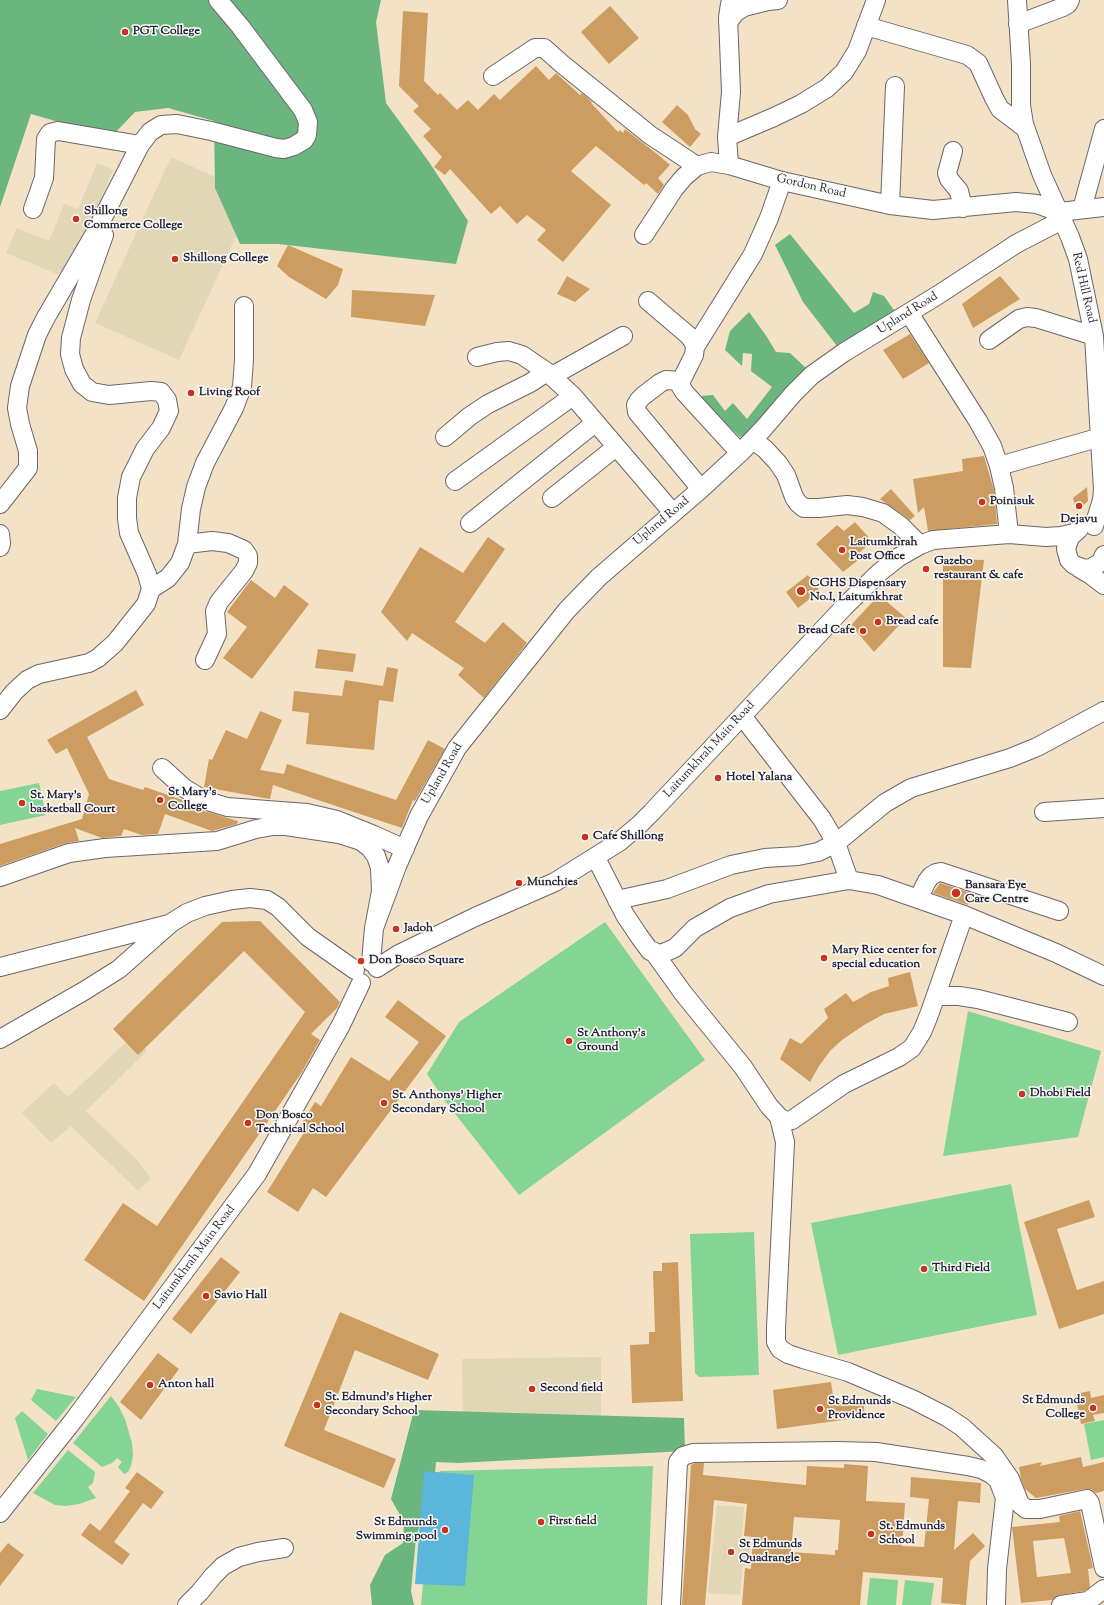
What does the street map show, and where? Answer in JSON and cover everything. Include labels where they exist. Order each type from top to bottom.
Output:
[{"type":"street","points":[[0,504],[28,468],[28,451],[17,408],[20,386],[37,335],[48,313],[94,235],[140,145],[150,132],[161,125],[177,124],[284,149],[294,146],[304,140],[307,135],[308,122],[303,110],[240,26],[218,0]]},
{"type":"street","points":[[729,165],[727,137],[731,92],[728,22],[730,4],[732,0]]},
{"type":"street","points":[[728,22],[736,12],[744,7],[768,0],[778,0]]},
{"type":"street","points":[[727,137],[801,104],[827,88],[844,72],[857,51],[876,0]]},
{"type":"street","name":"Red Hill Road","points":[[1017,0],[1021,64],[1021,105],[1025,128],[1042,175],[1058,209],[1078,259],[1094,336],[1103,490],[1099,530]]},
{"type":"street","points":[[1018,24],[1063,7],[1068,4],[1070,0]]},
{"type":"street","points":[[866,26],[967,55],[978,63],[1000,109],[1025,128]]},
{"type":"street","points":[[493,76],[536,48],[544,48],[650,134],[698,166],[684,177],[674,189],[644,235]]},
{"type":"street","points":[[890,205],[895,86]]},
{"type":"street","points":[[1082,209],[1104,129]]},
{"type":"street","points":[[33,209],[44,178],[46,139],[50,133],[58,131],[140,145]]},
{"type":"street","points":[[953,151],[948,173],[949,179],[959,191],[963,208]]},
{"type":"street","name":"Gordon Road","points":[[698,166],[711,162],[729,165],[782,181],[890,205],[933,210],[1016,202],[1037,204],[1058,209]]},
{"type":"street","points":[[782,181],[769,218],[752,254],[695,347],[694,355],[681,381],[681,387],[685,393],[747,446],[765,450],[778,463],[786,475],[794,497],[804,508],[846,505],[863,507],[883,513],[901,526],[920,545]]},
{"type":"street","points":[[0,710],[14,692],[27,680],[39,674],[89,663],[98,658],[115,643],[142,610],[146,604],[151,589],[148,574],[138,557],[129,533],[127,498],[131,476],[145,449],[161,428],[169,411],[167,400],[161,392],[151,391],[109,395],[92,392],[82,384],[74,369],[70,354],[71,338],[81,300],[112,214],[115,204],[116,190]]},
{"type":"street","points":[[1058,209],[1082,209],[1104,206]]},
{"type":"street","name":"Upland Road","points":[[374,928],[419,816],[457,748],[567,610],[599,577],[701,489],[747,446],[812,375],[843,353],[909,313],[1016,244],[1058,209]]},
{"type":"street","points":[[648,301],[688,335],[695,347]]},
{"type":"street","points":[[151,589],[168,578],[180,563],[187,544],[191,509],[196,487],[205,463],[234,408],[242,387],[244,360],[244,306]]},
{"type":"street","points":[[909,313],[978,421],[992,446],[999,466],[1004,488],[1009,534]]},
{"type":"street","points":[[989,340],[1019,319],[1027,317],[1036,318],[1094,336]]},
{"type":"street","points":[[445,438],[470,416],[488,404],[550,374],[622,336]]},
{"type":"street","points":[[477,357],[497,352],[509,351],[522,355],[550,374],[573,396],[673,512]]},
{"type":"street","points":[[681,381],[666,380],[660,382],[642,396],[636,405],[637,412],[701,489]]},
{"type":"street","points":[[455,481],[573,396]]},
{"type":"street","points":[[470,523],[595,423]]},
{"type":"street","points":[[999,466],[1101,437]]},
{"type":"street","points":[[552,498],[616,447]]},
{"type":"street","points":[[1028,536],[1061,536],[1074,533],[1086,526],[1099,530]]},
{"type":"street","points":[[1074,533],[1070,538],[1066,549],[1074,564],[1085,569],[1096,566],[1104,556]]},
{"type":"street","points":[[0,534],[0,547]]},
{"type":"street","name":"Laitumkhrah Main Road","points":[[0,1513],[73,1421],[257,1174],[342,1025],[358,977],[359,963],[367,962],[374,965],[410,949],[475,916],[556,882],[619,842],[638,826],[846,606],[880,572],[899,557],[920,545],[933,540],[1009,534],[1028,536]]},
{"type":"street","points":[[1028,536],[1058,550],[1074,564],[1104,585]]},
{"type":"street","points":[[187,544],[212,541],[228,543],[244,550],[248,556],[248,563],[244,571],[219,602],[215,610],[217,634],[205,660]]},
{"type":"street","points":[[1104,556],[1104,574]]},
{"type":"street","points":[[617,900],[667,889],[731,865],[765,858],[798,856],[818,852],[836,843],[885,803],[911,788],[1010,758],[1037,747],[1104,711]]},
{"type":"street","points":[[742,716],[822,819],[836,843],[849,880]]},
{"type":"street","points":[[162,768],[184,788],[204,800],[227,807],[306,813],[337,820],[405,849]]},
{"type":"street","points":[[1044,812],[1104,808]]},
{"type":"street","points":[[0,877],[69,853],[105,848],[216,841],[256,828],[286,826],[339,834],[361,841],[370,848],[376,856],[381,880],[381,891],[374,928],[374,965]]},
{"type":"street","points":[[596,858],[617,900],[639,936],[650,950],[661,954],[675,948],[695,928],[730,908],[769,894],[849,880],[878,885],[964,915],[1056,953],[1104,976]]},
{"type":"street","points":[[918,899],[931,876],[941,872],[1059,911]]},
{"type":"street","points":[[0,1039],[84,991],[119,969],[171,923],[205,906],[232,900],[250,898],[267,900],[278,907],[308,937],[358,977]]},
{"type":"street","points":[[653,951],[682,993],[743,1067],[769,1106],[785,1121],[792,1120],[844,1084],[899,1057],[912,1048],[922,1032],[964,915]]},
{"type":"street","points":[[0,967],[171,923]]},
{"type":"street","points":[[936,996],[959,996],[978,999],[1068,1022]]},
{"type":"street","points":[[779,1117],[785,1142],[776,1328],[776,1342],[780,1350],[803,1359],[848,1372],[914,1400],[947,1417],[962,1427],[994,1456],[1010,1479],[1020,1504],[1026,1509],[1040,1509],[1087,1499],[1090,1503],[1104,1568]]},
{"type":"street","points":[[671,1605],[678,1462],[683,1456],[693,1453],[838,1452],[876,1452],[968,1466],[981,1469],[991,1474],[998,1480],[1005,1498],[996,1605]]},
{"type":"street","points":[[187,1605],[223,1566],[239,1557],[284,1548]]},
{"type":"street","points":[[1061,1605],[1088,1601],[1104,1589]]},
{"type":"shaded area","name":"Shillong College","points":[[171,157],[255,195],[179,360],[95,323]]},
{"type":"shaded area","name":"Shillong Commerce College","points":[[97,163],[113,170],[69,279],[6,253],[17,228],[49,241],[64,204],[78,209]]},
{"type":"shaded area","points":[[136,1040],[147,1051],[86,1111],[135,1158],[151,1178],[138,1191],[71,1126],[51,1143],[22,1113],[54,1083],[68,1097],[126,1042]]},
{"type":"shaded area","name":"Second field","points":[[601,1357],[601,1419],[463,1421],[462,1359]]},
{"type":"shaded area","name":"St Edmunds Quadrangle","points":[[717,1505],[744,1507],[742,1537],[751,1539],[748,1566],[743,1566],[740,1595],[708,1593]]},
{"type":"green space","points":[[0,0],[381,0],[376,22],[386,103],[429,162],[468,221],[456,264],[278,244],[240,244],[215,188],[214,121],[168,108],[135,112],[111,137],[31,114],[0,207]]},
{"type":"green space","points":[[790,234],[854,313],[869,304],[873,292],[884,296],[896,313],[837,346],[803,302],[775,245]]},
{"type":"green space","points":[[749,312],[776,352],[790,353],[807,369],[753,433],[740,437],[720,418],[701,396],[713,395],[725,411],[733,403],[747,419],[772,387],[751,371],[752,354],[743,353],[742,366],[725,350],[730,331]]},
{"type":"green space","name":"St. Mary's basketball Court","points":[[39,783],[46,815],[0,825],[0,791]]},
{"type":"green space","name":"St Anthony's Ground","points":[[605,922],[705,1060],[519,1195],[445,1101],[427,1074],[459,1022]]},
{"type":"green space","name":"Dhobi Field","points":[[968,1011],[1101,1051],[1078,1137],[943,1156]]},
{"type":"green space","name":"Third Field","points":[[1011,1184],[1037,1315],[838,1355],[811,1223]]},
{"type":"green space","points":[[754,1232],[759,1375],[699,1377],[695,1373],[690,1234]]},
{"type":"green space","points":[[37,1389],[76,1397],[56,1421],[31,1400]]},
{"type":"green space","points":[[111,1396],[125,1419],[132,1443],[133,1456],[131,1466],[128,1472],[124,1474],[118,1467],[122,1462],[117,1458],[112,1463],[102,1467],[73,1443]]},
{"type":"green space","points":[[414,1410],[684,1418],[685,1451],[458,1463],[436,1462],[435,1473],[416,1538],[411,1591],[414,1605],[372,1605],[370,1585],[385,1555],[403,1543],[404,1522],[391,1499]]},
{"type":"green space","points":[[22,1411],[48,1434],[28,1460],[15,1418]]},
{"type":"green space","points":[[1104,1420],[1104,1457],[1091,1460],[1084,1424]]},
{"type":"green space","points":[[68,1450],[95,1472],[93,1483],[88,1487],[96,1498],[79,1504],[66,1506],[55,1505],[33,1493]]},
{"type":"green space","name":"First field","points":[[653,1466],[647,1605],[421,1605],[424,1573],[440,1471]]},
{"type":"green space","points":[[870,1578],[898,1580],[896,1605],[867,1605]]},
{"type":"green space","points":[[905,1580],[934,1583],[931,1605],[902,1605]]},
{"type":"water","name":"St Edmunds Swimming pool","points":[[424,1471],[474,1475],[465,1586],[415,1584]]},
{"type":"building","points":[[610,6],[639,38],[609,64],[581,32]]},
{"type":"building","points":[[403,11],[428,13],[424,81],[438,95],[440,93],[457,110],[468,100],[478,110],[494,94],[500,100],[536,66],[549,80],[556,73],[580,95],[582,93],[592,102],[591,103],[618,132],[620,130],[623,133],[625,129],[670,165],[658,178],[664,185],[658,194],[646,183],[644,185],[596,146],[571,171],[611,205],[563,262],[537,240],[546,230],[527,215],[517,224],[500,206],[491,214],[450,169],[445,175],[434,167],[442,157],[423,136],[431,129],[413,111],[419,106],[399,86]]},
{"type":"building","points":[[677,105],[688,115],[695,129],[701,134],[690,147],[662,122]]},
{"type":"building","points":[[288,245],[343,269],[338,285],[326,299],[289,277],[277,266]]},
{"type":"building","points":[[567,276],[590,289],[575,302],[557,294]]},
{"type":"building","points":[[1000,276],[1020,299],[973,328],[962,304]]},
{"type":"building","points":[[352,290],[435,295],[425,326],[351,317]]},
{"type":"building","points":[[910,334],[929,363],[903,379],[883,350]]},
{"type":"building","points":[[984,456],[994,490],[997,524],[928,531],[924,507],[918,513],[913,479],[963,471],[962,459]]},
{"type":"building","name":"Dejavu","points":[[1087,487],[1088,501],[1077,511],[1073,498]]},
{"type":"building","points":[[891,489],[915,516],[910,520],[880,499]]},
{"type":"building","name":"Laitumkhrah Post Office","points":[[855,522],[872,541],[855,557],[857,561],[843,572],[816,544],[837,525],[844,531]]},
{"type":"building","points":[[488,537],[505,549],[455,622],[485,643],[503,622],[527,643],[484,698],[458,675],[464,668],[412,633],[407,641],[381,612],[420,547],[463,573]]},
{"type":"building","points":[[943,559],[984,560],[971,668],[943,667]]},
{"type":"building","points":[[808,575],[820,591],[798,608],[786,592]]},
{"type":"building","points":[[251,580],[275,598],[284,585],[309,604],[252,679],[223,658],[247,627],[227,612]]},
{"type":"building","name":"Bread cafe","points":[[879,595],[906,618],[874,652],[851,625]]},
{"type":"building","points":[[318,649],[356,654],[353,672],[315,668]]},
{"type":"building","points":[[387,667],[398,669],[393,702],[379,700],[374,750],[306,744],[309,713],[292,711],[294,691],[342,696],[345,680],[383,686]]},
{"type":"building","points":[[136,690],[144,705],[87,737],[109,779],[143,790],[145,787],[188,802],[201,810],[238,821],[237,824],[212,831],[165,814],[158,834],[142,835],[124,829],[121,836],[102,838],[75,828],[79,841],[66,843],[0,866],[0,844],[82,819],[89,794],[67,748],[56,754],[47,740]]},
{"type":"building","points":[[260,711],[282,720],[260,770],[284,774],[287,764],[396,800],[428,740],[445,749],[415,801],[413,800],[402,828],[273,785],[270,799],[204,787],[209,759],[212,760],[226,730],[247,739]]},
{"type":"building","points":[[940,883],[971,893],[968,905],[933,893]]},
{"type":"building","points":[[260,921],[340,1002],[337,1008],[311,1034],[320,1040],[302,1072],[144,1301],[84,1260],[123,1203],[157,1226],[305,1012],[244,951],[138,1055],[113,1029],[222,922]]},
{"type":"building","points":[[910,972],[918,1006],[884,1014],[842,1040],[830,1051],[810,1082],[780,1059],[790,1038],[801,1044],[828,1018],[824,1009],[846,993],[853,1002],[871,992],[889,986],[888,978]]},
{"type":"building","points":[[398,1000],[446,1036],[326,1197],[313,1188],[298,1212],[267,1192],[305,1131],[299,1128],[315,1102],[321,1106],[351,1057],[389,1081],[419,1042],[385,1017]]},
{"type":"building","points":[[1089,1200],[1095,1217],[1057,1229],[1077,1290],[1104,1281],[1104,1314],[1059,1329],[1024,1222]]},
{"type":"building","name":"Savio Hall","points":[[221,1257],[240,1272],[191,1334],[172,1319]]},
{"type":"building","points":[[678,1262],[683,1401],[632,1403],[630,1345],[649,1344],[649,1332],[655,1332],[653,1271],[662,1271],[662,1263]]},
{"type":"building","name":"St. Edmund's Higher Secondary School","points":[[340,1312],[439,1354],[428,1380],[355,1350],[324,1430],[396,1459],[384,1488],[284,1446]]},
{"type":"building","name":"Anton hall","points":[[158,1353],[179,1369],[141,1420],[120,1402]]},
{"type":"building","name":"St Edmunds Providence","points":[[831,1382],[834,1402],[863,1398],[865,1417],[777,1429],[773,1390]]},
{"type":"building","name":"St Edmunds College","points":[[1090,1391],[1091,1398],[1104,1395],[1104,1413],[1093,1415],[1095,1421],[1081,1424],[1075,1394]]},
{"type":"building","points":[[1081,1457],[1083,1467],[1104,1462],[1104,1491],[1096,1493],[1091,1489],[1085,1489],[1036,1498],[1025,1489],[1021,1479],[1019,1467],[1042,1462],[1040,1466]]},
{"type":"building","name":"St. Edmunds School","points":[[695,1463],[704,1463],[703,1475],[806,1485],[807,1466],[844,1468],[844,1464],[868,1466],[866,1501],[905,1503],[902,1546],[924,1547],[929,1499],[910,1497],[911,1477],[981,1483],[980,1503],[958,1501],[954,1550],[973,1533],[985,1546],[970,1561],[966,1605],[941,1603],[943,1578],[863,1572],[860,1605],[742,1605],[745,1568],[751,1569],[753,1537],[744,1536],[747,1504],[714,1500],[705,1605],[682,1605],[691,1465]],"holes":[[[794,1517],[840,1520],[838,1550],[835,1550],[835,1555],[791,1552]]]},
{"type":"building","points":[[137,1472],[164,1492],[151,1509],[143,1503],[114,1542],[130,1554],[122,1565],[81,1535],[90,1523],[100,1531],[130,1491],[125,1488]]},
{"type":"building","points":[[1080,1511],[1093,1568],[1088,1569],[1090,1587],[1084,1591],[1059,1595],[1052,1600],[1021,1603],[1012,1527],[1060,1522],[1059,1516]],"holes":[[[1064,1538],[1071,1573],[1037,1577],[1033,1541]]]},
{"type":"building","points":[[8,1543],[24,1555],[0,1586],[0,1553]]},
{"type":"place","name":"PGT College","points":[[125,32]]},
{"type":"place","name":"Shillong Commerce College","points":[[76,219]]},
{"type":"place","name":"Shillong College","points":[[175,259]]},
{"type":"place","name":"Living Roof","points":[[191,393]]},
{"type":"place","name":"Poinisuk","points":[[982,502]]},
{"type":"place","name":"Dejavu","points":[[1079,506]]},
{"type":"place","name":"Laitumkhrah Post Office","points":[[842,550]]},
{"type":"place","name":"Gazebo restaurant & cafe","points":[[926,569]]},
{"type":"place","name":"CGHS Dispensary No.I, Laitumkhrat","points":[[801,591]]},
{"type":"place","name":"Bread cafe","points":[[878,622]]},
{"type":"place","name":"Bread Cafe","points":[[863,631]]},
{"type":"place","name":"Hotel Yalana","points":[[718,778]]},
{"type":"place","name":"St Mary's College","points":[[160,800]]},
{"type":"place","name":"St. Mary's basketball Court","points":[[22,803]]},
{"type":"place","name":"Cafe Shillong","points":[[585,837]]},
{"type":"place","name":"Munchies","points":[[519,883]]},
{"type":"place","name":"Bansara Eye Care Centre","points":[[956,893]]},
{"type":"place","name":"Jadoh","points":[[396,929]]},
{"type":"place","name":"Mary Rice center for special education","points":[[824,958]]},
{"type":"place","name":"Don Bosco Square","points":[[361,961]]},
{"type":"place","name":"St Anthony's Ground","points":[[569,1041]]},
{"type":"place","name":"Dhobi Field","points":[[1022,1094]]},
{"type":"place","name":"St. Anthonys' Higher Secondary School","points":[[384,1103]]},
{"type":"place","name":"Don Bosco Technical School","points":[[248,1123]]},
{"type":"place","name":"Third Field","points":[[924,1269]]},
{"type":"place","name":"Savio Hall","points":[[206,1296]]},
{"type":"place","name":"Anton hall","points":[[150,1385]]},
{"type":"place","name":"Second field","points":[[532,1389]]},
{"type":"place","name":"St. Edmund's Higher Secondary School","points":[[317,1405]]},
{"type":"place","name":"St Edmunds College","points":[[1093,1408]]},
{"type":"place","name":"St Edmunds Providence","points":[[820,1409]]},
{"type":"place","name":"First field","points":[[541,1522]]},
{"type":"place","name":"St Edmunds Swimming pool","points":[[445,1530]]},
{"type":"place","name":"St. Edmunds School","points":[[871,1534]]},
{"type":"place","name":"St Edmunds Quadrangle","points":[[731,1552]]}]
